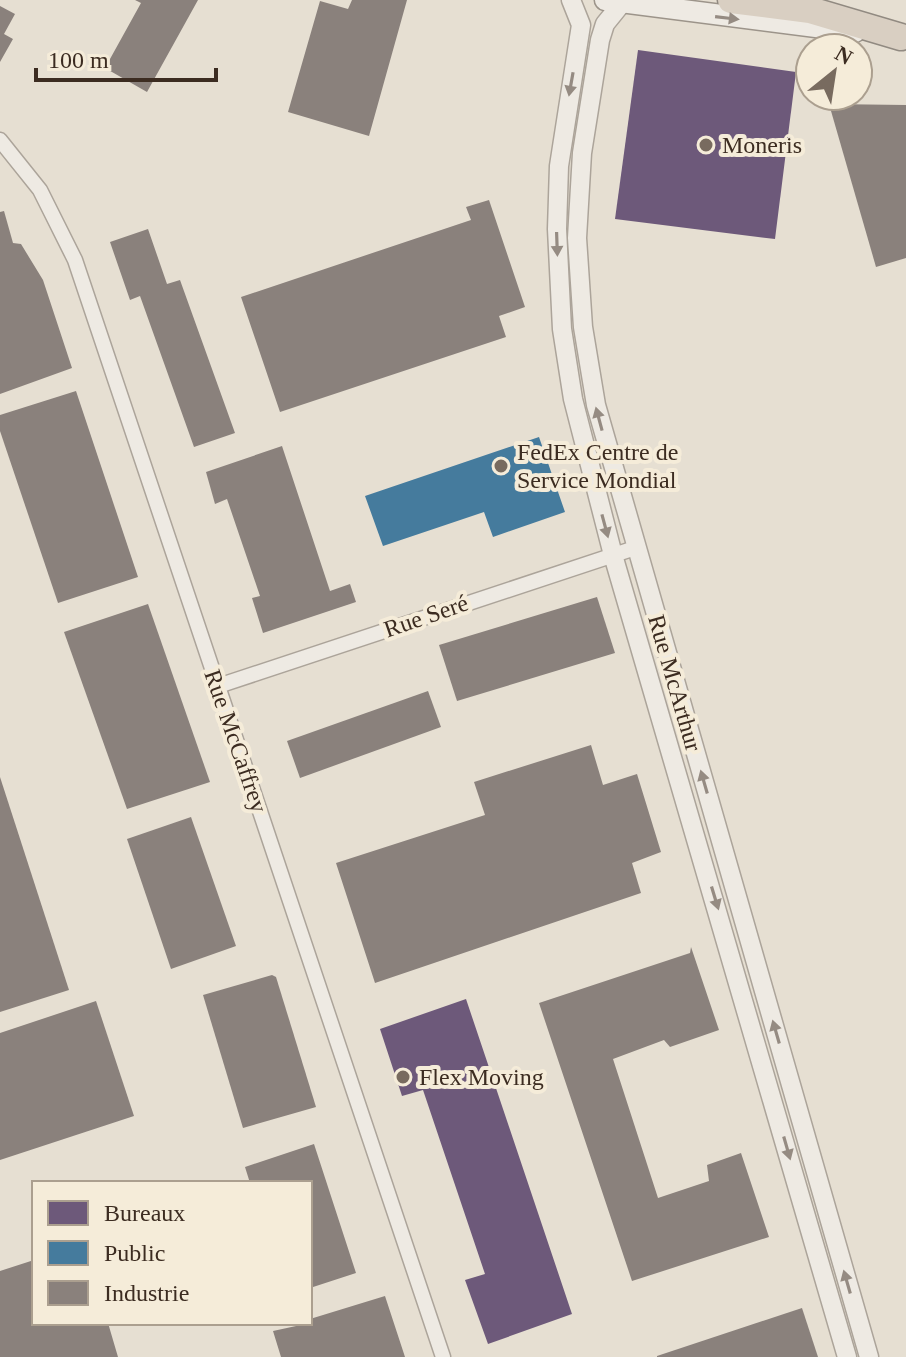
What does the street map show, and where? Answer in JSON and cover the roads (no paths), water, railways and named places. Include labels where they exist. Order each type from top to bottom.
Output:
[{"type":"highway","points":[[731,0],[810,10],[904,37]]},
{"type":"main road","points":[[614,2],[904,37]]},
{"type":"street","name":"Rue McArthur","points":[[571,0],[581,25],[559,166],[559,291],[573,399],[613,555],[847,1357]]},
{"type":"street","name":"Rue McArthur","points":[[614,2],[600,40],[582,153],[577,238],[583,327],[594,396],[635,548],[869,1357]]},
{"type":"street","name":"Rue McCaffrey","points":[[0,140],[40,190],[75,260],[443,1357]]},
{"type":"street","name":"Rue Seré","points":[[218,686],[635,548]]},
{"type":"place","name":"Moneris","points":[[706,145]]},
{"type":"place","name":"FedEx Centre de Service Mondial","points":[[501,466]]},
{"type":"place","name":"Flex Moving","points":[[403,1077]]}]
